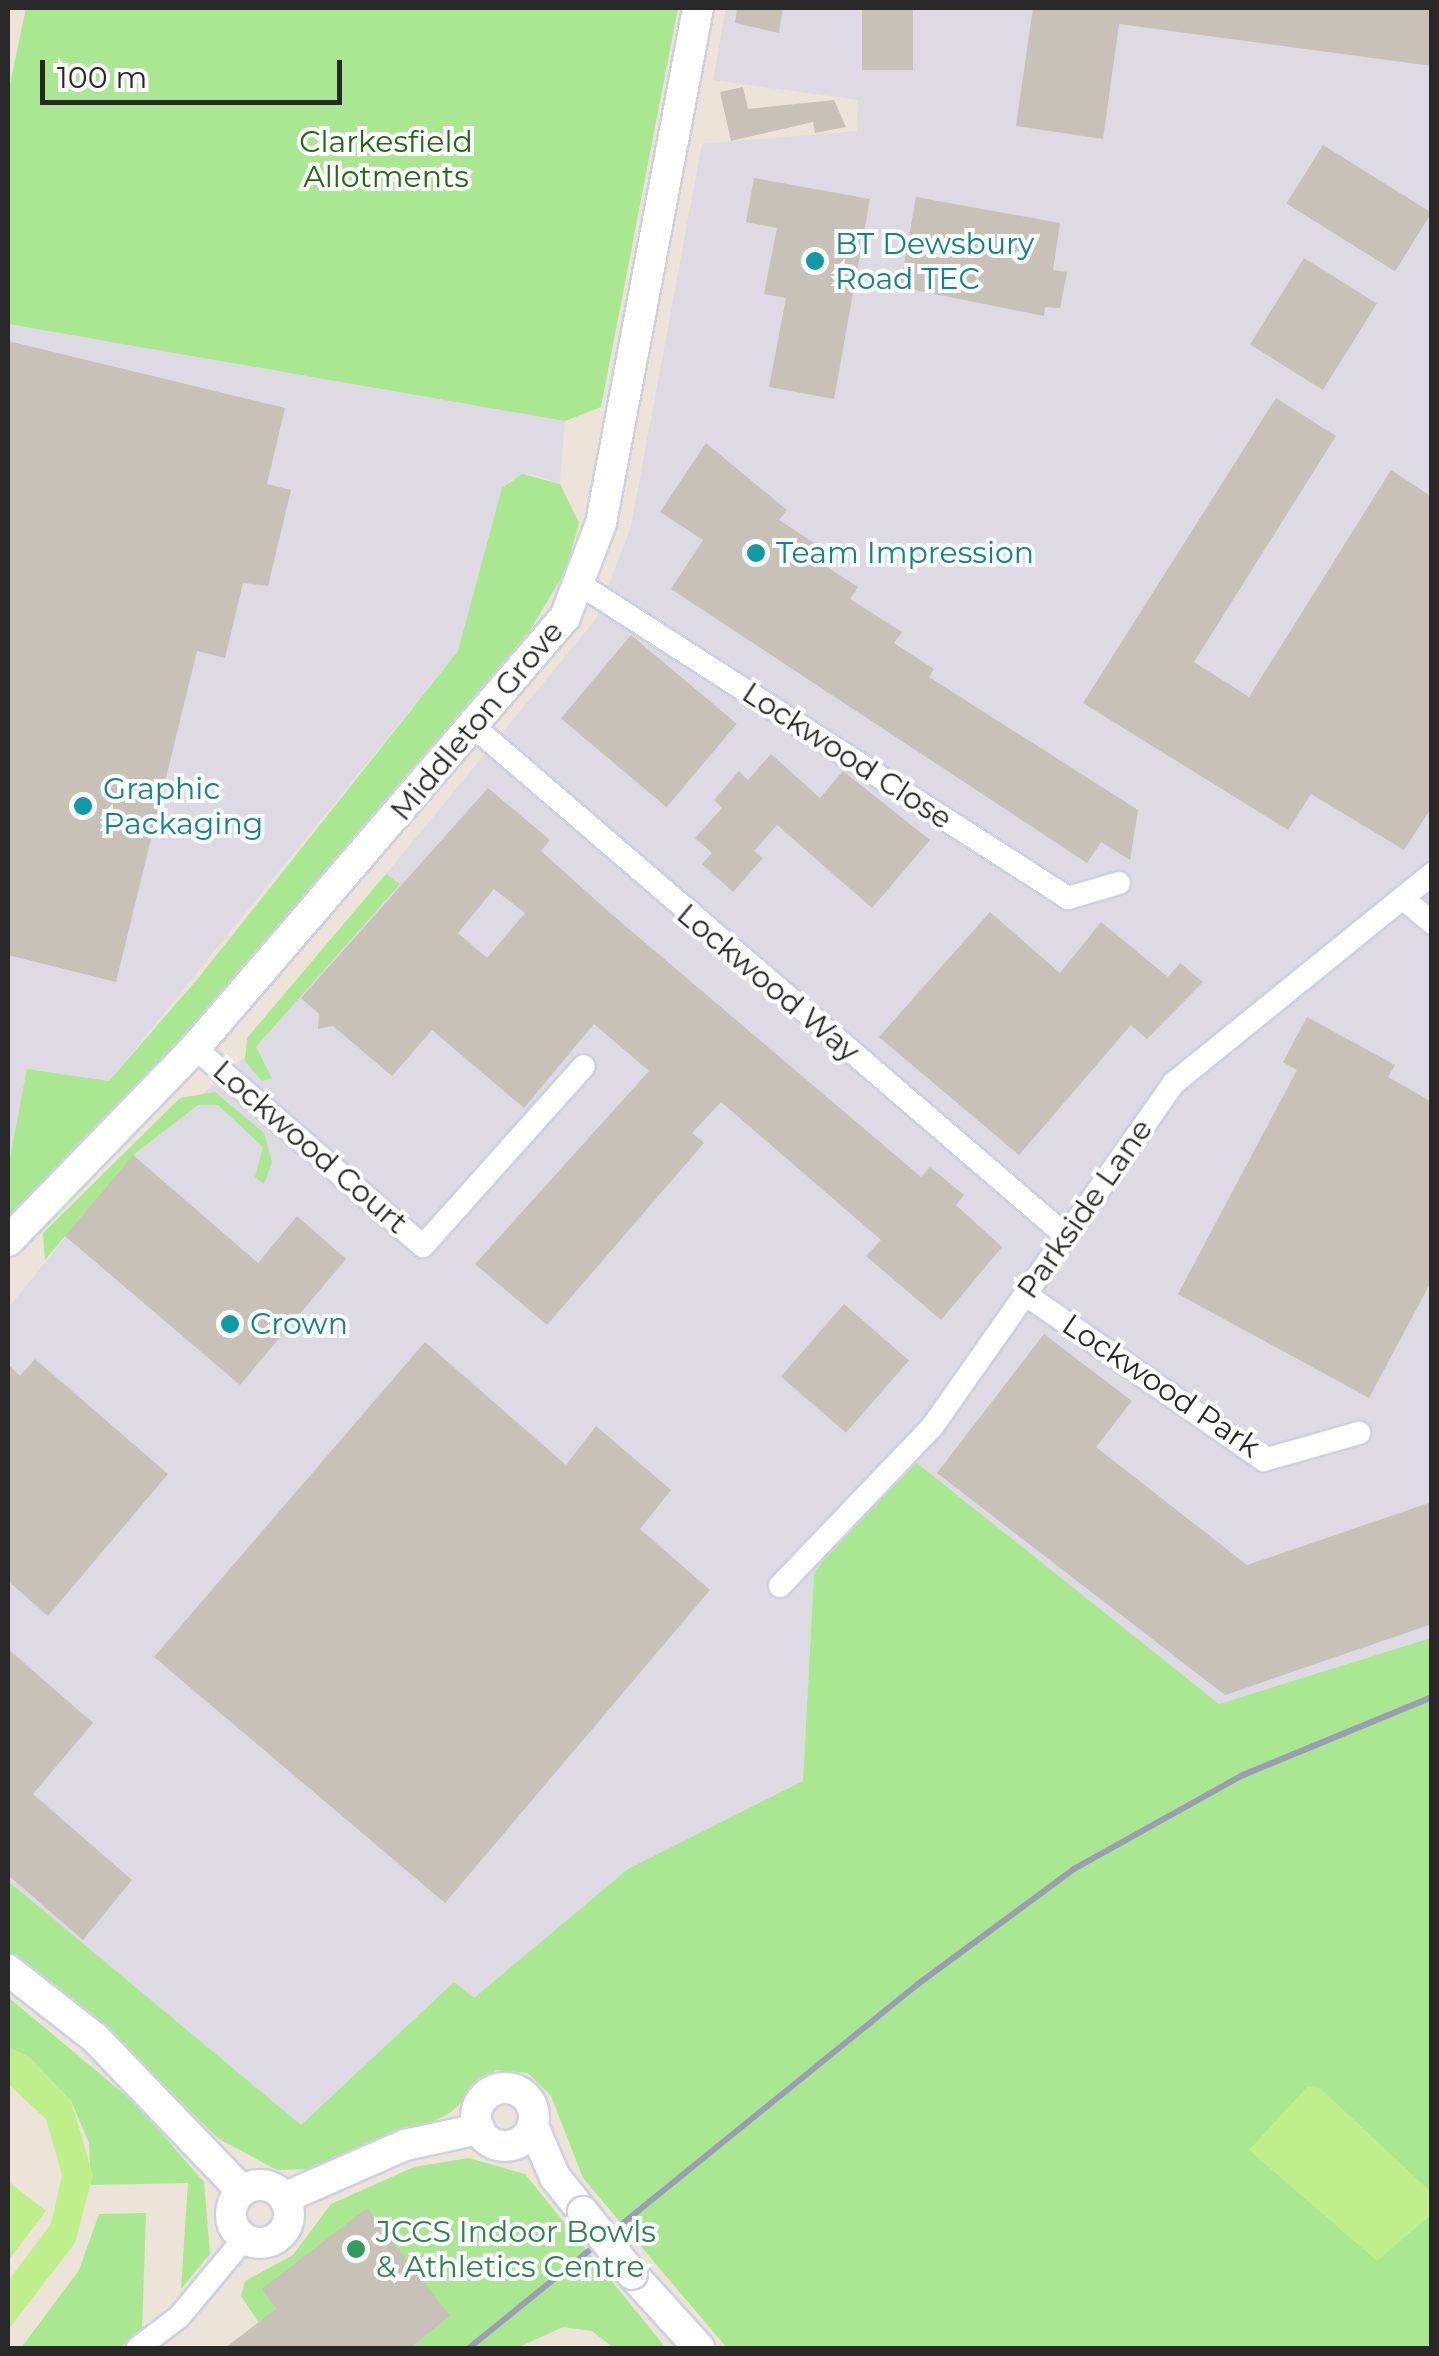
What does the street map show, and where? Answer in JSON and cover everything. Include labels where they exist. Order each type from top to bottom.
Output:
[{"type":"street","name":"Middleton Grove","points":[[8,1242],[196,1048],[474,727],[581,585],[604,505],[698,8]]},
{"type":"street","name":"Lockwood Close","points":[[581,585],[1068,898],[1119,882]]},
{"type":"street","name":"Lockwood Way","points":[[474,727],[1065,1235]]},
{"type":"street","name":"Parkside Lane","points":[[780,1586],[908,1456],[1174,1082],[1406,901],[1432,874]]},
{"type":"street","points":[[1406,901],[1432,923]]},
{"type":"street","name":"Lockwood Court","points":[[196,1048],[423,1246],[584,1066]]},
{"type":"street","name":"Lockwood Park","points":[[1026,1294],[1264,1460],[1358,1432]]},
{"type":"street","points":[[8,1970],[95,2038],[242,2191]]},
{"type":"street","points":[[479,2129],[480,2102],[503,2088],[528,2099],[532,2126],[555,2177],[632,2274],[699,2348]]},
{"type":"street","points":[[507,2146],[532,2126]]},
{"type":"street","points":[[284,2198],[405,2146],[479,2129],[555,2177]]},
{"type":"street","points":[[138,2348],[179,2317],[244,2239],[277,2237],[288,2222],[284,2198],[262,2185],[242,2191],[230,2215],[244,2239]]},
{"type":"shaded area","points":[[726,8],[1431,8],[1431,1638],[1219,1704],[907,1456],[814,1574],[803,1781],[628,1869],[474,1998],[454,1982],[301,2125],[8,1881],[8,1308],[133,1155],[256,1047],[399,884],[386,874],[596,619],[631,526],[702,144],[857,131],[858,100],[713,80]]},
{"type":"shaded area","points":[[8,324],[565,421],[560,484],[533,474],[510,480],[458,651],[109,1081],[8,1168]]},
{"type":"green space","name":"Clarkesfield Allotments","points":[[26,8],[678,8],[601,407],[565,421],[8,324],[8,94]]},
{"type":"green space","points":[[522,474],[560,484],[579,523],[566,570],[530,630],[247,968],[8,1220],[8,1168],[27,1069],[109,1081],[200,976],[458,651],[502,488]]},
{"type":"green space","points":[[386,874],[400,884],[256,1047],[272,1078],[262,1081],[245,1061],[247,1038]]},
{"type":"green space","points":[[215,1092],[264,1133],[272,1162],[264,1184],[255,1177],[263,1147],[218,1105],[198,1105],[133,1155],[45,1260],[43,1233],[180,1098]]},
{"type":"green space","points":[[908,1456],[1219,1704],[1431,1638],[1431,2348],[727,2348],[583,2178],[551,2096],[528,2073],[496,2070],[450,2113],[425,2125],[310,2169],[277,2170],[219,2139],[111,2035],[8,1952],[8,1881],[301,2125],[454,1982],[474,1998],[628,1869],[803,1781],[814,1574],[852,1515]]},
{"type":"green space","points":[[8,1997],[136,2104],[204,2182],[210,2254],[181,2289],[188,2183],[91,2185],[89,2143],[71,2101],[30,2058],[8,2047]]},
{"type":"green space","points":[[8,2047],[30,2058],[71,2101],[93,2175],[75,2243],[8,2330],[8,2281],[51,2224],[62,2175],[46,2119],[8,2084]]},
{"type":"green space","points":[[1307,2087],[1320,2088],[1431,2192],[1431,2215],[1377,2261],[1249,2150]]},
{"type":"green space","points":[[469,2158],[525,2174],[666,2348],[614,2348],[592,2331],[563,2327],[517,2348],[411,2348],[450,2316],[263,2290],[276,2309],[259,2323],[241,2296],[245,2281],[293,2255],[331,2204],[414,2167]]},
{"type":"green space","points":[[8,2181],[46,2211],[8,2261]]},
{"type":"green space","points":[[146,2213],[142,2331],[120,2348],[21,2348],[79,2270],[99,2214]]},
{"type":"building","points":[[737,8],[783,8],[779,33],[735,23]]},
{"type":"building","points":[[862,8],[913,8],[913,70],[862,70]]},
{"type":"building","points":[[1033,8],[1432,8],[1432,66],[1119,24],[1103,139],[1016,126]]},
{"type":"building","points":[[743,87],[748,109],[834,100],[846,127],[815,133],[813,122],[731,141],[720,92]]},
{"type":"building","points":[[1323,145],[1432,213],[1395,271],[1286,204]]},
{"type":"building","name":"BT Dewsbury Road TEC","points":[[754,178],[870,199],[834,399],[769,387],[786,298],[764,294],[777,228],[746,222]]},
{"type":"building","points":[[916,197],[1060,223],[1053,270],[1067,272],[1060,308],[1045,307],[1044,316],[900,287]]},
{"type":"building","points":[[1304,258],[1377,304],[1323,390],[1250,345]]},
{"type":"building","name":"Graphic Packaging","points":[[8,341],[285,408],[267,484],[291,490],[268,586],[243,583],[225,658],[197,651],[116,982],[8,955]]},
{"type":"building","points":[[1276,398],[1336,436],[1194,662],[1249,697],[1391,470],[1432,497],[1432,807],[1404,850],[1311,794],[1288,830],[1083,703]]},
{"type":"building","points":[[706,443],[787,510],[779,520],[822,548],[815,559],[858,587],[850,599],[902,632],[894,643],[934,669],[929,677],[1138,810],[1130,860],[1101,842],[1087,863],[671,589],[703,540],[660,512]]},
{"type":"building","points":[[631,635],[737,724],[667,807],[561,718]]},
{"type":"building","points":[[771,754],[820,798],[843,771],[930,840],[872,908],[777,825],[754,851],[763,858],[733,892],[702,864],[712,853],[695,838],[722,808],[714,800],[739,771],[748,780]]},
{"type":"building","points":[[488,788],[550,840],[541,851],[609,912],[921,1177],[930,1167],[964,1195],[956,1205],[1002,1247],[941,1320],[866,1256],[881,1240],[721,1102],[692,1133],[704,1143],[547,1325],[475,1264],[649,1071],[594,1024],[524,1108],[432,1030],[392,1076],[333,1026],[318,1029],[319,1014],[301,998]],"holes":[[[494,889],[525,913],[487,958],[458,933]]]},
{"type":"building","points":[[990,912],[1060,973],[1101,922],[1168,977],[1180,963],[1203,982],[1147,1039],[1131,1025],[1019,1155],[879,1037]]},
{"type":"building","points":[[1307,1017],[1395,1065],[1388,1077],[1432,1102],[1432,1280],[1369,1398],[1178,1294],[1297,1070],[1283,1062]]},
{"type":"building","name":"Crown","points":[[133,1155],[258,1263],[297,1216],[346,1259],[240,1385],[65,1236]]},
{"type":"building","points":[[844,1304],[909,1360],[846,1433],[781,1376]]},
{"type":"building","points":[[1044,1334],[1132,1401],[1096,1447],[1247,1565],[1432,1502],[1432,1624],[1225,1695],[937,1473]]},
{"type":"building","points":[[425,1342],[566,1465],[596,1426],[671,1490],[640,1529],[710,1590],[445,1903],[154,1657]]},
{"type":"building","points":[[35,1359],[168,1474],[48,1616],[8,1581],[8,1364],[20,1376]]},
{"type":"building","points":[[8,1649],[93,1723],[33,1794],[132,1880],[83,1940],[8,1875]]},
{"type":"building","name":"JCCS Indoor Bowls & Athletics Centre","points":[[367,2208],[450,2316],[411,2348],[225,2348],[276,2309],[262,2289]]},
{"type":"railway","points":[[469,2348],[918,1984],[1074,1869],[1243,1775],[1432,1697]]},
{"type":"place","name":"BT Dewsbury Road TEC","points":[[815,261]]},
{"type":"place","name":"Team Impression","points":[[756,553]]},
{"type":"place","name":"Graphic Packaging","points":[[83,806]]},
{"type":"place","name":"Crown","points":[[230,1324]]},
{"type":"place","name":"JCCS Indoor Bowls & Athletics Centre","points":[[356,2249]]}]
